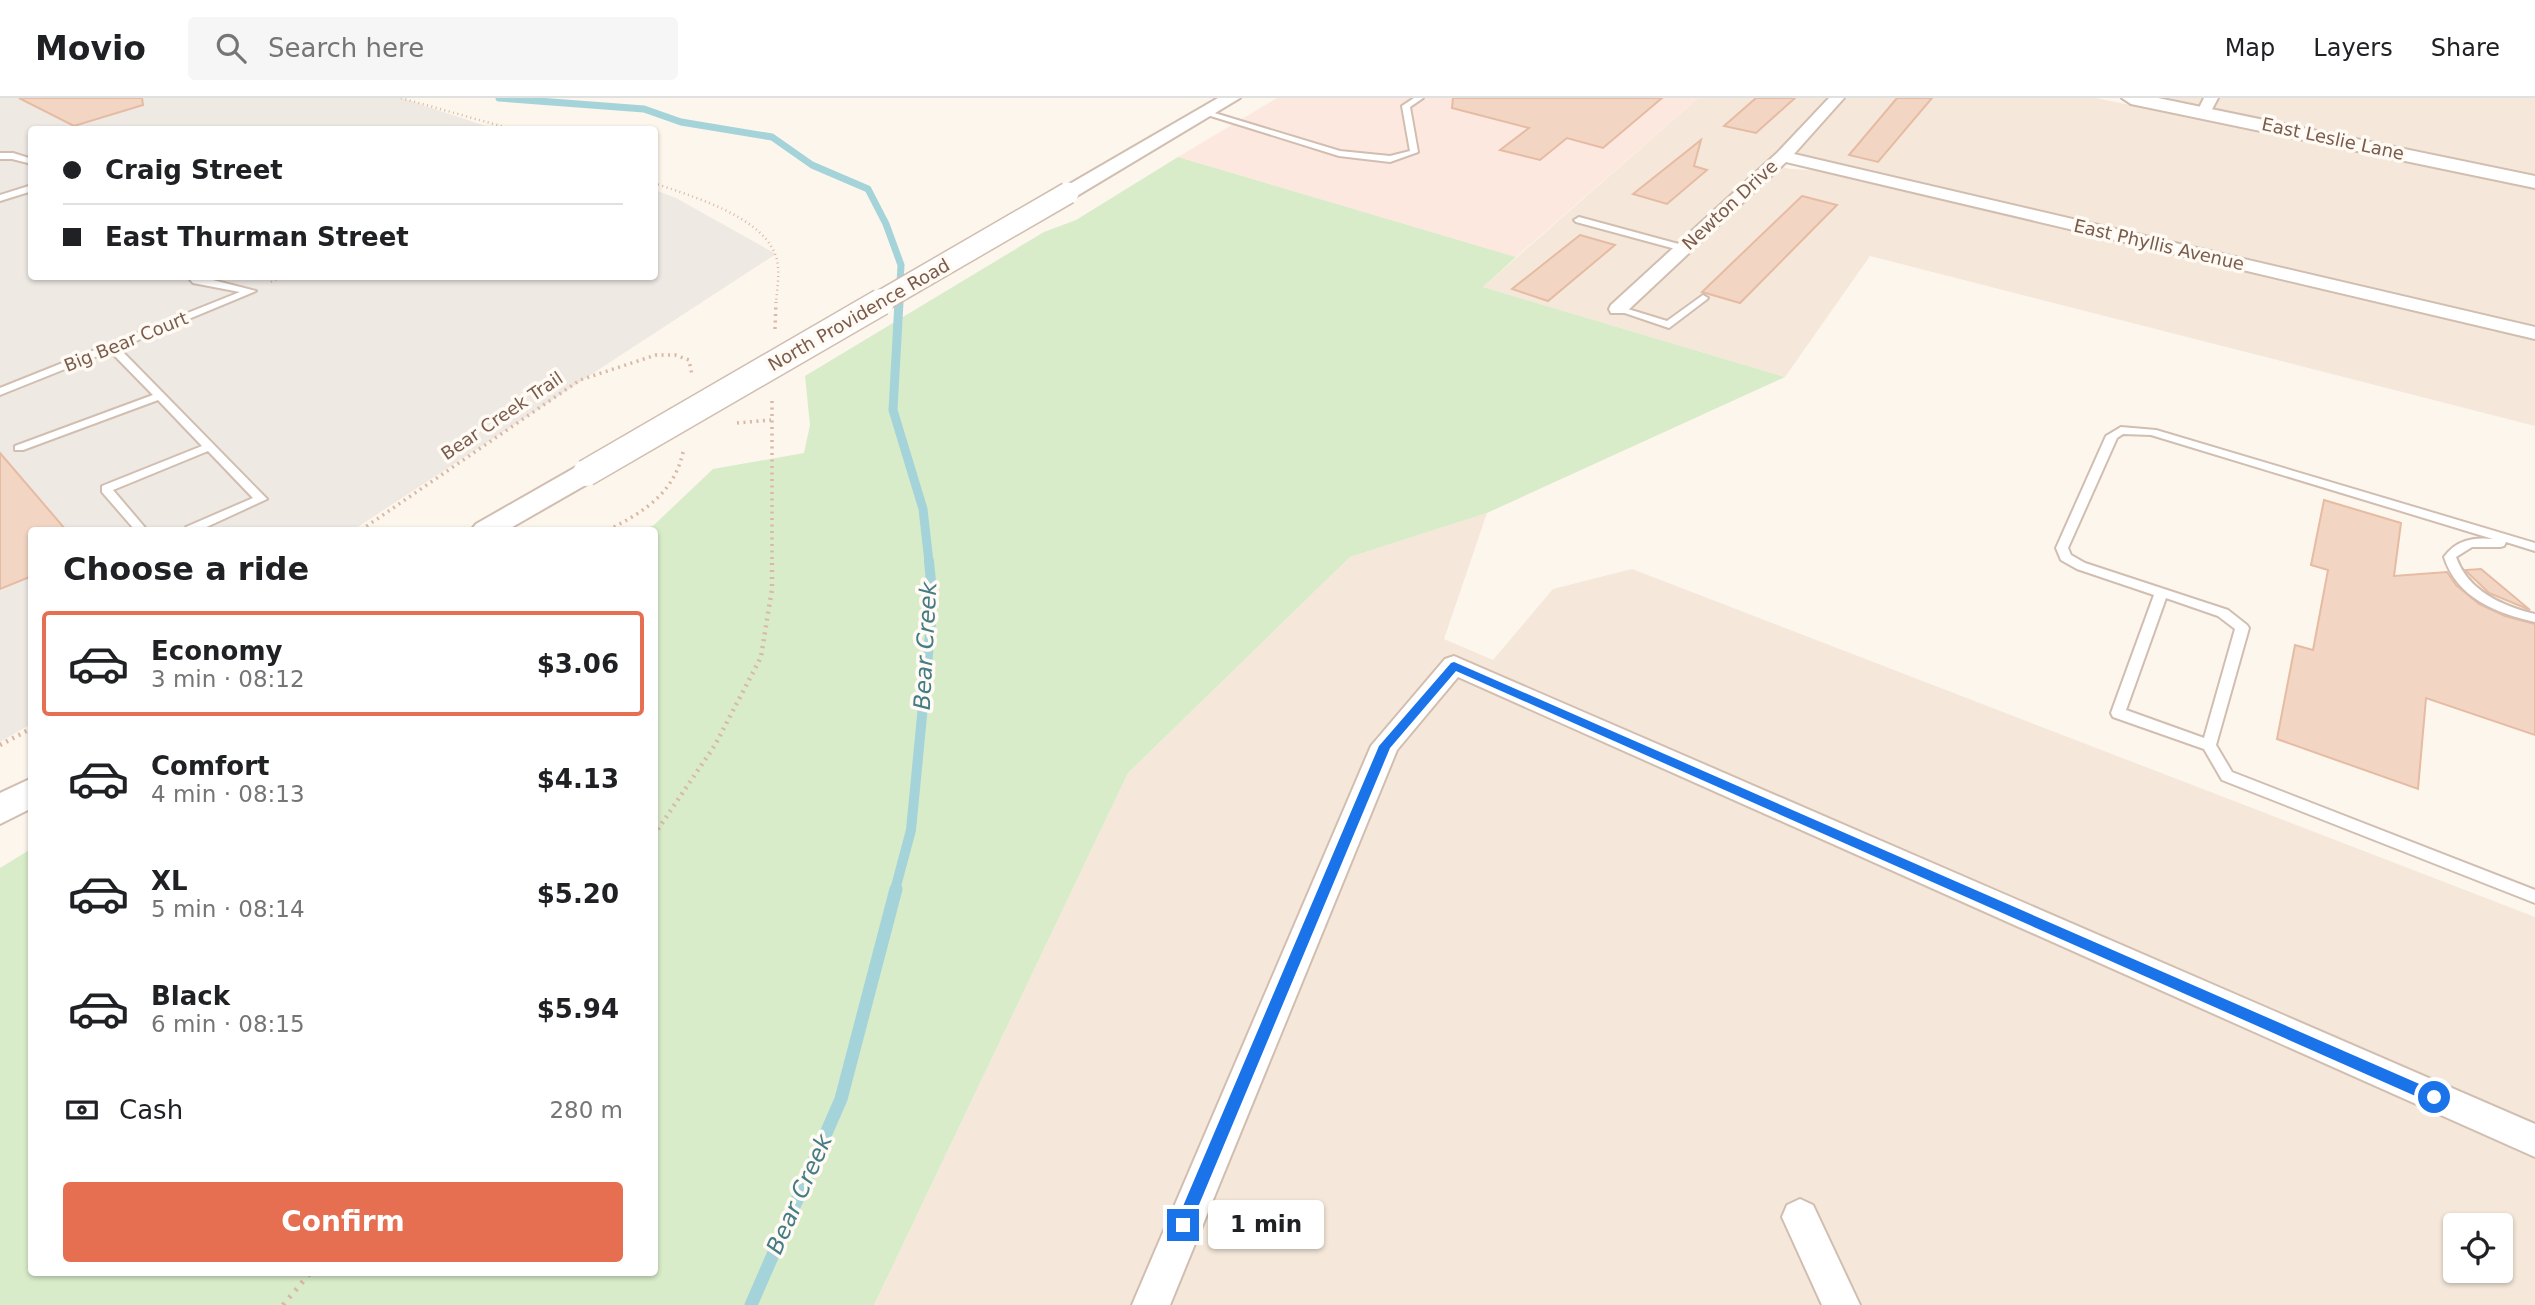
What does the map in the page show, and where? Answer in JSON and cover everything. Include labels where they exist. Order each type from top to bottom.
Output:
[{"type":"street","name":"North Providence Road","points":[[491,527],[1231,98]]},
{"type":"street","name":"Newton Drive","points":[[1618,309],[1783,156],[1837,98]]},
{"type":"street","name":"East Leslie Lane","points":[[2132,98],[2207,105],[2535,181]]},
{"type":"street","name":"East Phyllis Avenue","points":[[1783,156],[2535,333]]},
{"type":"street","points":[[1151,1305],[1385,746],[1454,665],[2535,1142]]},
{"type":"street","points":[[0,810],[28,793]]},
{"type":"street","points":[[1800,1217],[1841,1305]]},
{"type":"lane","points":[[1205,113],[1339,153],[1390,159],[1414,152],[1406,106],[1419,98]]},
{"type":"lane","points":[[0,156],[13,156],[28,161]]},
{"type":"lane","points":[[0,198],[28,189]]},
{"type":"lane","points":[[1579,220],[1683,248]]},
{"type":"lane","name":"Big Bear Court","points":[[0,392],[251,291],[195,280]]},
{"type":"lane","points":[[1618,309],[1670,325],[1703,298]]},
{"type":"lane","points":[[112,347],[261,499],[197,527]]},
{"type":"lane","points":[[19,448],[160,396]]},
{"type":"lane","points":[[2209,745],[2242,628],[2223,613],[2081,566],[2065,557],[2062,548],[2112,436],[2121,430],[2152,432],[2533,548]]},
{"type":"lane","points":[[138,527],[106,489],[209,447]]},
{"type":"lane","points":[[2533,548],[2507,543],[2468,543],[2456,548],[2450,557],[2452,568],[2461,581],[2477,594],[2500,607],[2535,618]]},
{"type":"lane","points":[[2161,593],[2118,713],[2209,745],[2227,776],[2535,897]]},
{"type":"path","points":[[401,98],[501,126]]},
{"type":"path","points":[[658,185],[739,217],[764,238],[776,254],[774,340]]},
{"type":"path","name":"Bear Creek Trail","points":[[364,527],[580,380],[656,355],[675,355],[689,360],[693,372],[691,386]]},
{"type":"path","points":[[658,829],[715,745],[761,657],[772,589],[772,393]]},
{"type":"path","points":[[735,423],[771,420]]},
{"type":"path","points":[[613,527],[660,499],[681,468],[685,441]]},
{"type":"path","points":[[0,746],[28,730]]},
{"type":"path","points":[[283,1305],[308,1276]]},
{"type":"shaded area","points":[[0,98],[401,98],[486,126],[28,126],[28,280],[658,280],[658,191],[676,198],[776,254],[358,527],[28,527],[28,726],[0,742]]},
{"type":"shaded area","points":[[1277,98],[1698,98],[1516,257],[1178,157]]},
{"type":"shaded area","points":[[1698,98],[2096,98],[2535,189],[2535,426],[1870,256],[1785,377],[1483,287]],"holes":[[[1782,150],[1921,183],[1914,191],[1828,171],[1791,169],[1764,162]]]},
{"type":"shaded area","points":[[2143,98],[2535,98],[2535,178]]},
{"type":"shaded area","points":[[1487,513],[1444,639],[1493,660],[1553,589],[1632,569],[2535,917],[2535,1305],[874,1305],[1128,773],[1350,557]]},
{"type":"green space","points":[[1178,157],[1516,257],[1483,287],[1785,377],[1487,513],[1350,557],[1128,773],[874,1305],[0,1305],[0,868],[28,851],[28,1276],[658,1276],[658,527],[650,527],[713,469],[804,453],[810,425],[805,376],[1044,232],[1076,220]]},
{"type":"building","points":[[19,98],[142,98],[143,105],[74,126]]},
{"type":"building","points":[[1453,98],[1662,98],[1603,148],[1567,138],[1540,160],[1500,150],[1529,128],[1452,108]]},
{"type":"building","points":[[1756,98],[1795,98],[1756,133],[1724,126]]},
{"type":"building","points":[[1897,98],[1932,98],[1878,162],[1849,155]]},
{"type":"building","points":[[1701,140],[1694,166],[1707,170],[1667,204],[1633,194]]},
{"type":"building","points":[[1802,196],[1837,205],[1740,303],[1702,292]]},
{"type":"building","points":[[1580,235],[1615,245],[1548,301],[1512,289]]},
{"type":"building","points":[[0,453],[63,527],[28,527],[28,578],[0,589]]},
{"type":"building","points":[[2324,500],[2401,523],[2394,576],[2447,572],[2456,585],[2479,604],[2505,616],[2535,624],[2535,735],[2426,698],[2418,789],[2277,739],[2295,645],[2313,650],[2328,570],[2311,565]]},
{"type":"building","points":[[2481,569],[2530,610],[2489,593],[2465,570]]},
{"type":"waterway","name":"Bear Creek","points":[[499,98],[644,109],[681,122],[772,137],[812,165],[868,189],[886,224],[901,265],[899,303]]},
{"type":"waterway","name":"Bear Creek","points":[[899,302],[893,410],[923,509],[929,562]]},
{"type":"waterway","name":"Bear Creek","points":[[895,890],[911,830],[933,602],[929,561]]},
{"type":"waterway","name":"Bear Creek","points":[[751,1305],[841,1099],[896,889]]},
{"type":"route","points":[[1183,1225],[1385,746],[1454,665],[2434,1097]]}]
